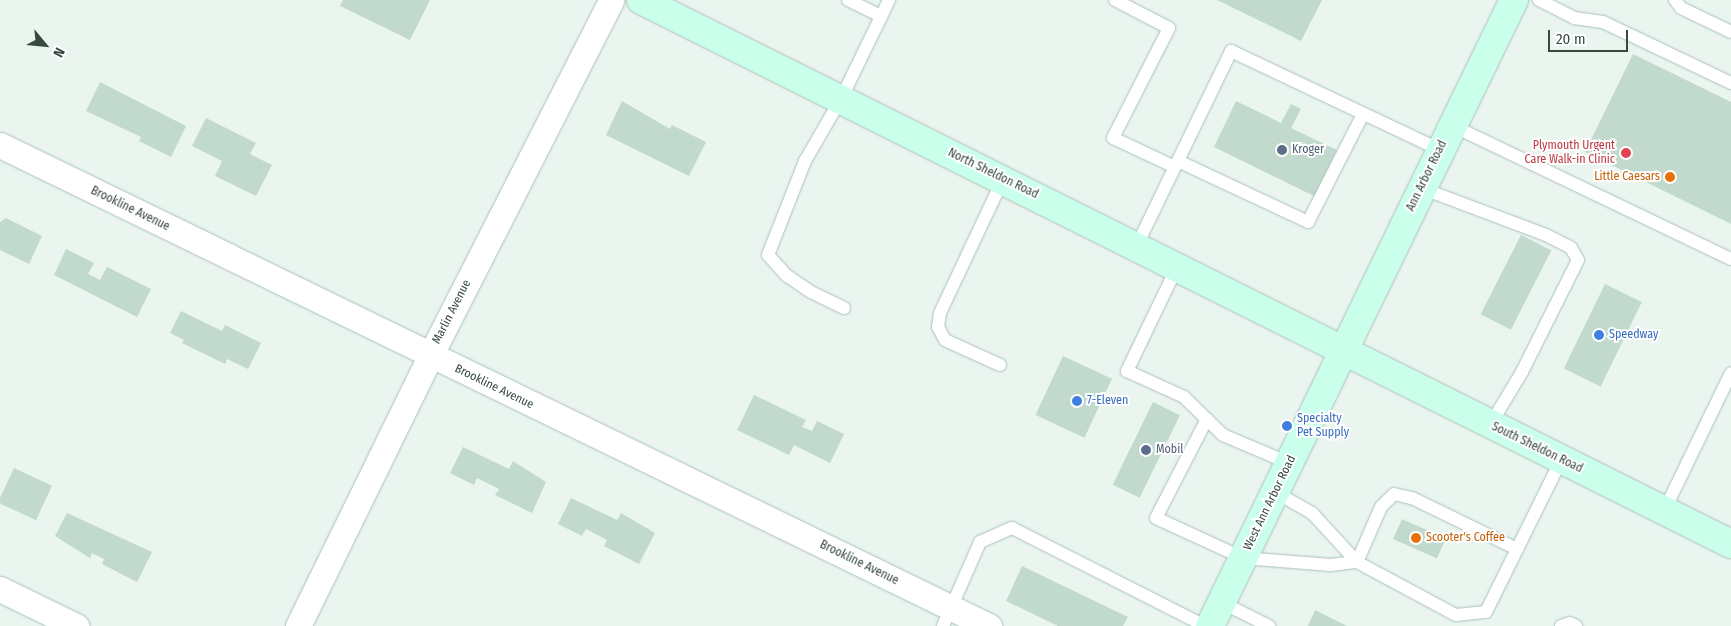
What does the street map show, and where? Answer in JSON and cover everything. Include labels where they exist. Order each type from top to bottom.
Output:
[{"type":"main road","name":"North Sheldon Road","points":[[641,0],[1137,245],[1342,352]]},
{"type":"main road","name":"Ann Arbor Road","points":[[1342,352],[1514,0]]},
{"type":"main road","name":"South Sheldon Road","points":[[1342,352],[1731,544]]},
{"type":"main road","name":"West Ann Arbor Road","points":[[1215,614],[1342,352]]},
{"type":"street","name":"Marlin Avenue","points":[[298,626],[430,356],[611,0]]},
{"type":"street","name":"Brookline Avenue","points":[[0,145],[430,356],[948,617],[989,626]]},
{"type":"street","points":[[0,589],[76,626]]},
{"type":"lane","points":[[848,0],[881,16]]},
{"type":"lane","points":[[844,308],[811,292],[787,276],[768,255],[805,160],[841,99],[890,0]]},
{"type":"lane","points":[[1115,0],[1169,28],[1114,138],[1308,222],[1362,114]]},
{"type":"lane","points":[[1539,0],[1574,18],[1603,22],[1731,83]]},
{"type":"lane","points":[[1675,0],[1682,8],[1731,32]]},
{"type":"lane","points":[[1137,245],[1232,51],[1440,150]]},
{"type":"lane","points":[[1452,125],[1731,259]]},
{"type":"lane","points":[[1000,364],[945,340],[938,327],[940,313],[1002,179]]},
{"type":"lane","points":[[1421,188],[1546,235],[1571,248],[1578,260],[1522,372],[1490,425]]},
{"type":"lane","points":[[1178,266],[1127,371],[1184,397],[1222,435],[1289,463]]},
{"type":"lane","points":[[1664,511],[1731,373]]},
{"type":"lane","points":[[1206,419],[1156,518],[1243,558],[1331,565],[1357,562]]},
{"type":"lane","points":[[1275,492],[1312,513],[1357,562],[1456,615],[1486,612],[1561,460]]},
{"type":"lane","points":[[1357,562],[1381,507],[1394,494],[1412,498],[1517,549]]},
{"type":"lane","points":[[948,617],[980,542],[1012,528],[1205,626]]},
{"type":"lane","points":[[1215,614],[1269,626]]},
{"type":"lane","points":[[1561,626],[1570,623],[1576,626]]},
{"type":"building","points":[[343,0],[430,0],[410,40],[340,6]]},
{"type":"building","points":[[1217,0],[1322,0],[1301,41]]},
{"type":"building","points":[[1633,54],[1731,102],[1731,224],[1585,152]]},
{"type":"building","points":[[100,82],[186,126],[171,157],[139,141],[141,137],[86,111]]},
{"type":"building","points":[[622,101],[670,129],[672,125],[706,142],[689,176],[606,135]]},
{"type":"building","points":[[1236,101],[1281,123],[1291,104],[1301,109],[1291,128],[1337,150],[1314,196],[1214,147]]},
{"type":"building","points":[[206,118],[256,143],[250,154],[272,165],[256,196],[215,176],[222,161],[192,146]]},
{"type":"building","points":[[6,218],[42,236],[29,264],[0,250],[0,222]]},
{"type":"building","points":[[1521,235],[1551,250],[1511,330],[1481,314]]},
{"type":"building","points":[[66,249],[94,263],[88,274],[100,280],[107,267],[151,289],[137,317],[54,275]]},
{"type":"building","points":[[1605,284],[1642,302],[1601,386],[1564,368]]},
{"type":"building","points":[[181,311],[222,331],[225,325],[261,343],[248,369],[227,359],[225,364],[182,343],[184,340],[170,333]]},
{"type":"building","points":[[1063,356],[1112,379],[1084,438],[1036,415]]},
{"type":"building","points":[[754,395],[806,420],[802,427],[812,431],[817,421],[844,434],[830,463],[794,445],[789,455],[737,430]]},
{"type":"building","points":[[1153,402],[1180,415],[1140,498],[1113,485]]},
{"type":"building","points":[[463,447],[509,469],[513,461],[546,482],[532,513],[495,495],[499,489],[477,478],[474,485],[450,473]]},
{"type":"building","points":[[14,468],[52,486],[36,520],[0,503],[0,498]]},
{"type":"building","points":[[571,498],[617,520],[621,513],[655,533],[639,564],[604,546],[607,540],[586,529],[582,536],[558,524]]},
{"type":"building","points":[[67,513],[152,552],[137,582],[102,564],[104,559],[92,553],[90,558],[55,536]]},
{"type":"building","points":[[1402,519],[1446,539],[1437,559],[1393,539]]},
{"type":"building","points":[[1022,566],[1128,617],[1123,626],[1058,626],[1006,601]]},
{"type":"building","points":[[1315,610],[1347,626],[1308,626]]},
{"type":"place","name":"Kroger","points":[[1282,150]]},
{"type":"place","name":"Plymouth Urgent Care Walk-in Clinic","points":[[1626,153]]},
{"type":"place","name":"Little Caesars","points":[[1670,177]]},
{"type":"place","name":"Speedway","points":[[1599,335]]},
{"type":"place","name":"7-Eleven","points":[[1077,401]]},
{"type":"place","name":"Specialty Pet Supply","points":[[1287,426]]},
{"type":"place","name":"Mobil","points":[[1146,450]]},
{"type":"place","name":"Scooter's Coffee","points":[[1416,538]]}]
